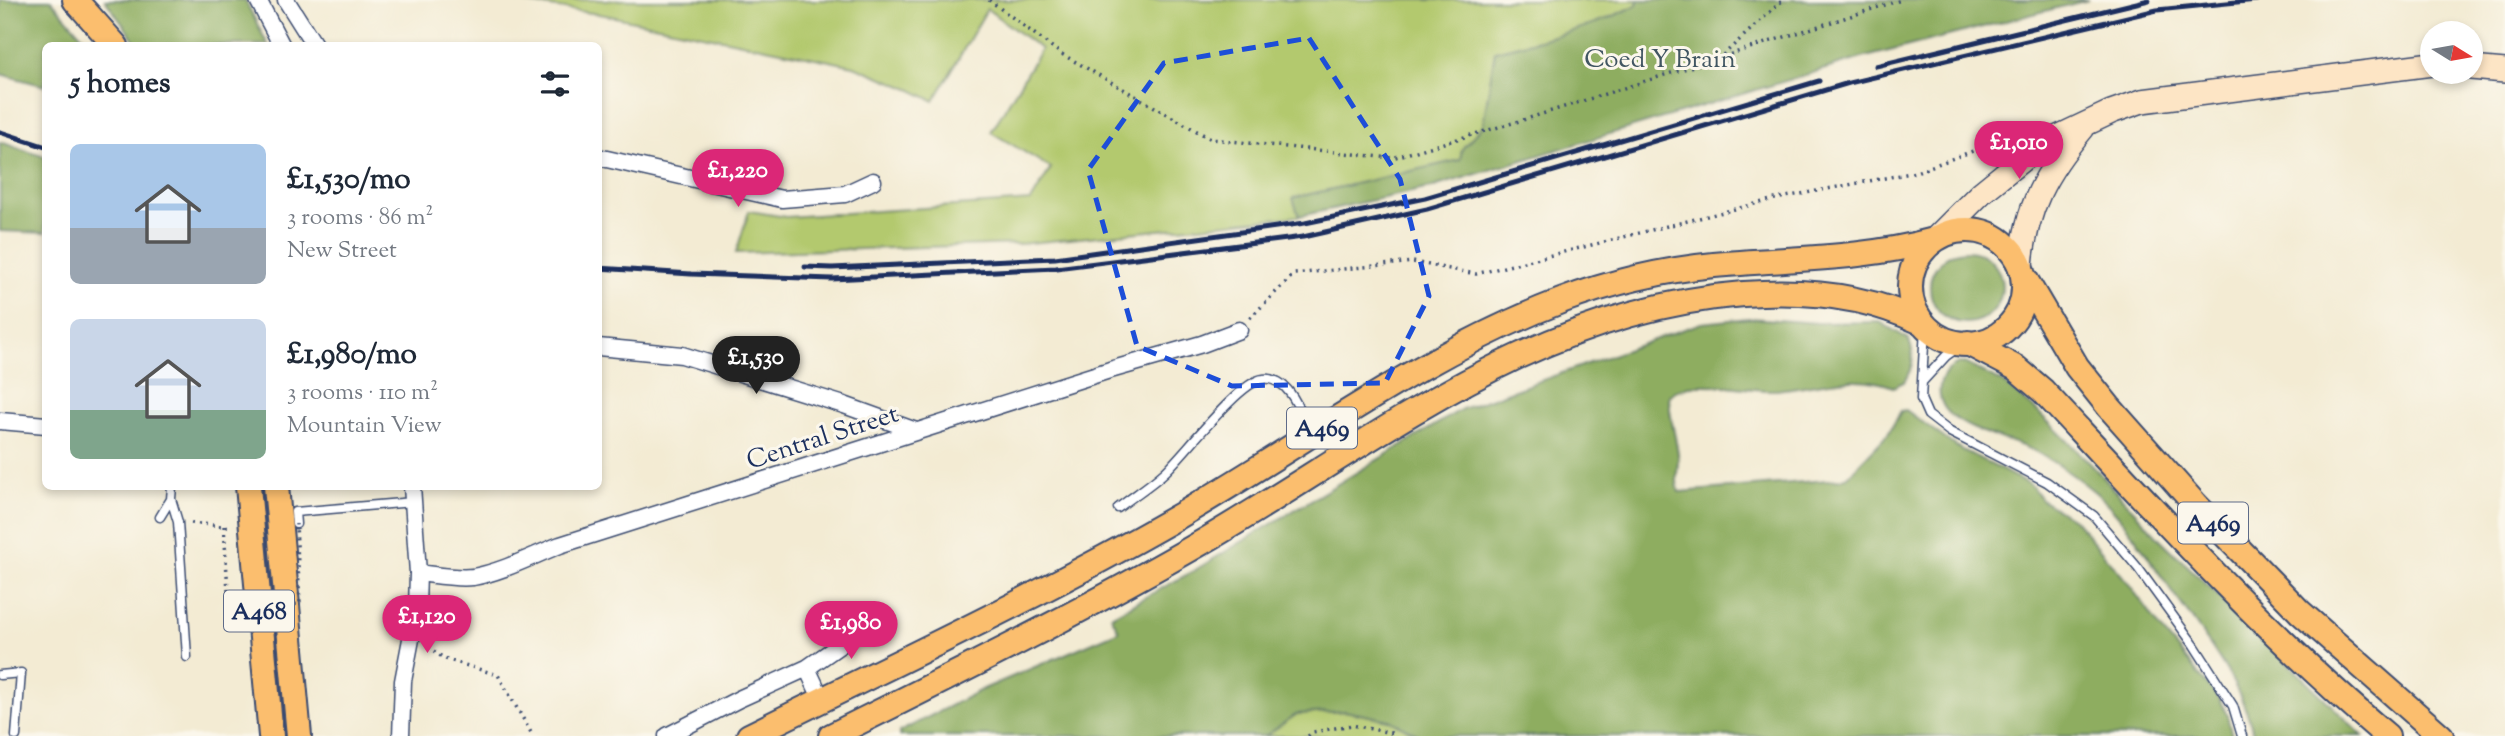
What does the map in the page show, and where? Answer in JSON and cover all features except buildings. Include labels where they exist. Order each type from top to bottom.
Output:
[{"type":"main road","points":[[75,0],[112,42]]},
{"type":"main road","name":"A469","points":[[749,736],[1091,565],[1177,517],[1427,364],[1517,319],[1573,297],[1676,270],[1863,255],[1934,240],[1953,231],[1968,230],[1983,232],[2007,245],[2056,334],[2083,376],[2195,504],[2300,612],[2441,736]]},
{"type":"main road","points":[[1923,325],[1911,304],[1910,282],[1919,258],[1934,240]]},
{"type":"main road","points":[[1966,344],[1995,337],[2007,327],[2021,302],[2023,271]]},
{"type":"main road","name":"A469","points":[[831,736],[1132,582],[1207,540],[1458,386],[1513,357],[1605,322],[1669,305],[1727,296],[1783,292],[1851,298],[1894,310],[1923,325],[1942,339],[1966,344],[2016,368],[2043,391],[2251,610],[2387,736]]},
{"type":"main road","name":"A468","points":[[248,490],[271,736]]},
{"type":"main road","name":"A468","points":[[276,490],[299,736]]},
{"type":"street","points":[[258,0],[280,42]]},
{"type":"street","points":[[286,0],[312,42]]},
{"type":"street","points":[[1934,240],[2008,170],[2050,140],[2111,111],[2142,101],[2420,66]]},
{"type":"street","points":[[2483,69],[2505,71]]},
{"type":"street","points":[[2023,271],[2025,230],[2037,194],[2052,168],[2085,125]]},
{"type":"street","points":[[602,158],[782,199],[845,194],[873,180]]},
{"type":"street","name":"Central Street","points":[[418,573],[457,577],[489,573],[560,545],[1110,370],[1202,344],[1239,330]]},
{"type":"street","points":[[602,346],[682,355],[844,405],[916,431]]},
{"type":"street","points":[[0,421],[42,425]]},
{"type":"street","points":[[401,736],[403,681],[417,608],[418,573],[413,494]]},
{"type":"street","points":[[667,736],[807,668],[873,622]]},
{"type":"street","points":[[807,668],[822,700]]},
{"type":"lane","points":[[1923,325],[1923,407],[1936,423],[1950,432],[2022,468],[2069,496],[2109,531],[2227,694],[2242,736]]},
{"type":"lane","points":[[1922,382],[1945,356],[1966,344]]},
{"type":"lane","points":[[1118,508],[1164,473],[1226,407],[1250,384],[1262,379],[1281,384],[1293,398],[1311,435]]},
{"type":"lane","points":[[172,490],[171,499],[178,522],[187,657]]},
{"type":"lane","points":[[296,524],[295,512],[413,494]]},
{"type":"lane","points":[[160,517],[171,499]]},
{"type":"lane","points":[[0,675],[21,673],[16,736]]},
{"type":"path","points":[[989,0],[1060,53],[1211,139],[1392,158],[1901,0]]},
{"type":"path","points":[[1720,58],[1783,0]]},
{"type":"path","points":[[1239,330],[1294,274],[1413,262],[1476,274],[1775,199],[1916,172],[1980,148],[2008,170]]},
{"type":"path","points":[[178,522],[225,526],[229,607],[300,604],[296,524]]},
{"type":"path","points":[[446,659],[498,675],[533,736]]},
{"type":"path","points":[[1308,736],[1313,732],[1352,725],[1395,736]]},
{"type":"highlighted area","points":[[1309,38],[1400,179],[1429,296],[1385,383],[1232,386],[1137,346],[1088,170],[1164,63]]},
{"type":"green space","points":[[0,0],[51,0],[87,42],[42,42],[42,85],[0,74]]},
{"type":"green space","points":[[105,0],[245,0],[266,42],[136,42]]},
{"type":"green space","points":[[503,0],[1638,0],[1637,5],[1585,26],[1495,51],[1483,125],[1462,149],[1460,160],[1293,198],[1299,216],[1019,244],[736,253],[749,211],[786,217],[1031,201],[1051,168],[991,132],[1041,49],[987,9],[934,101],[854,66],[605,15]]},
{"type":"green space","name":"Coed Y Brain","points":[[1638,0],[2088,0],[1862,58],[1430,188],[1299,216],[1293,198],[1460,160],[1462,149],[1483,125],[1495,51],[1585,26],[1637,5]]},
{"type":"green space","points":[[0,142],[42,156],[42,233],[0,231]]},
{"type":"green space","points":[[1966,251],[1980,254],[1992,261],[1999,273],[2002,287],[1999,301],[1992,313],[1980,320],[1966,323],[1952,320],[1940,313],[1933,301],[1930,287],[1933,273],[1940,261],[1952,254]]},
{"type":"green space","points":[[1749,318],[1818,323],[1880,322],[1908,339],[1913,356],[1910,371],[1904,382],[1893,387],[1878,382],[1849,380],[1775,390],[1705,385],[1679,390],[1669,396],[1678,453],[1679,492],[1841,479],[1848,476],[1888,434],[1901,411],[1906,410],[1955,446],[2031,485],[2041,499],[2075,520],[2126,580],[2164,633],[2219,699],[2227,715],[2232,736],[1421,736],[1389,720],[1345,711],[1297,714],[1265,736],[899,736],[899,732],[981,690],[1119,631],[1111,616],[1190,573],[1462,409],[1701,323]]},
{"type":"green space","points":[[1965,363],[2003,383],[2038,412],[2090,463],[2160,539],[2363,736],[2254,736],[2239,694],[2216,654],[2132,534],[2105,501],[2075,476],[2038,453],[1970,427],[1944,407],[1940,391],[1944,376],[1956,365]]},
{"type":"green space","points":[[1345,711],[1389,720],[1421,736],[1265,736],[1297,714]]},
{"type":"railway","points":[[1876,66],[2149,0]]},
{"type":"railway","points":[[602,268],[832,279],[1056,268],[1303,237],[1427,209],[1849,83],[2157,10],[2257,0]]},
{"type":"railway","points":[[805,267],[1055,258],[1305,223],[1425,198],[1819,81]]},
{"type":"railway","points":[[0,132],[42,146]]}]
